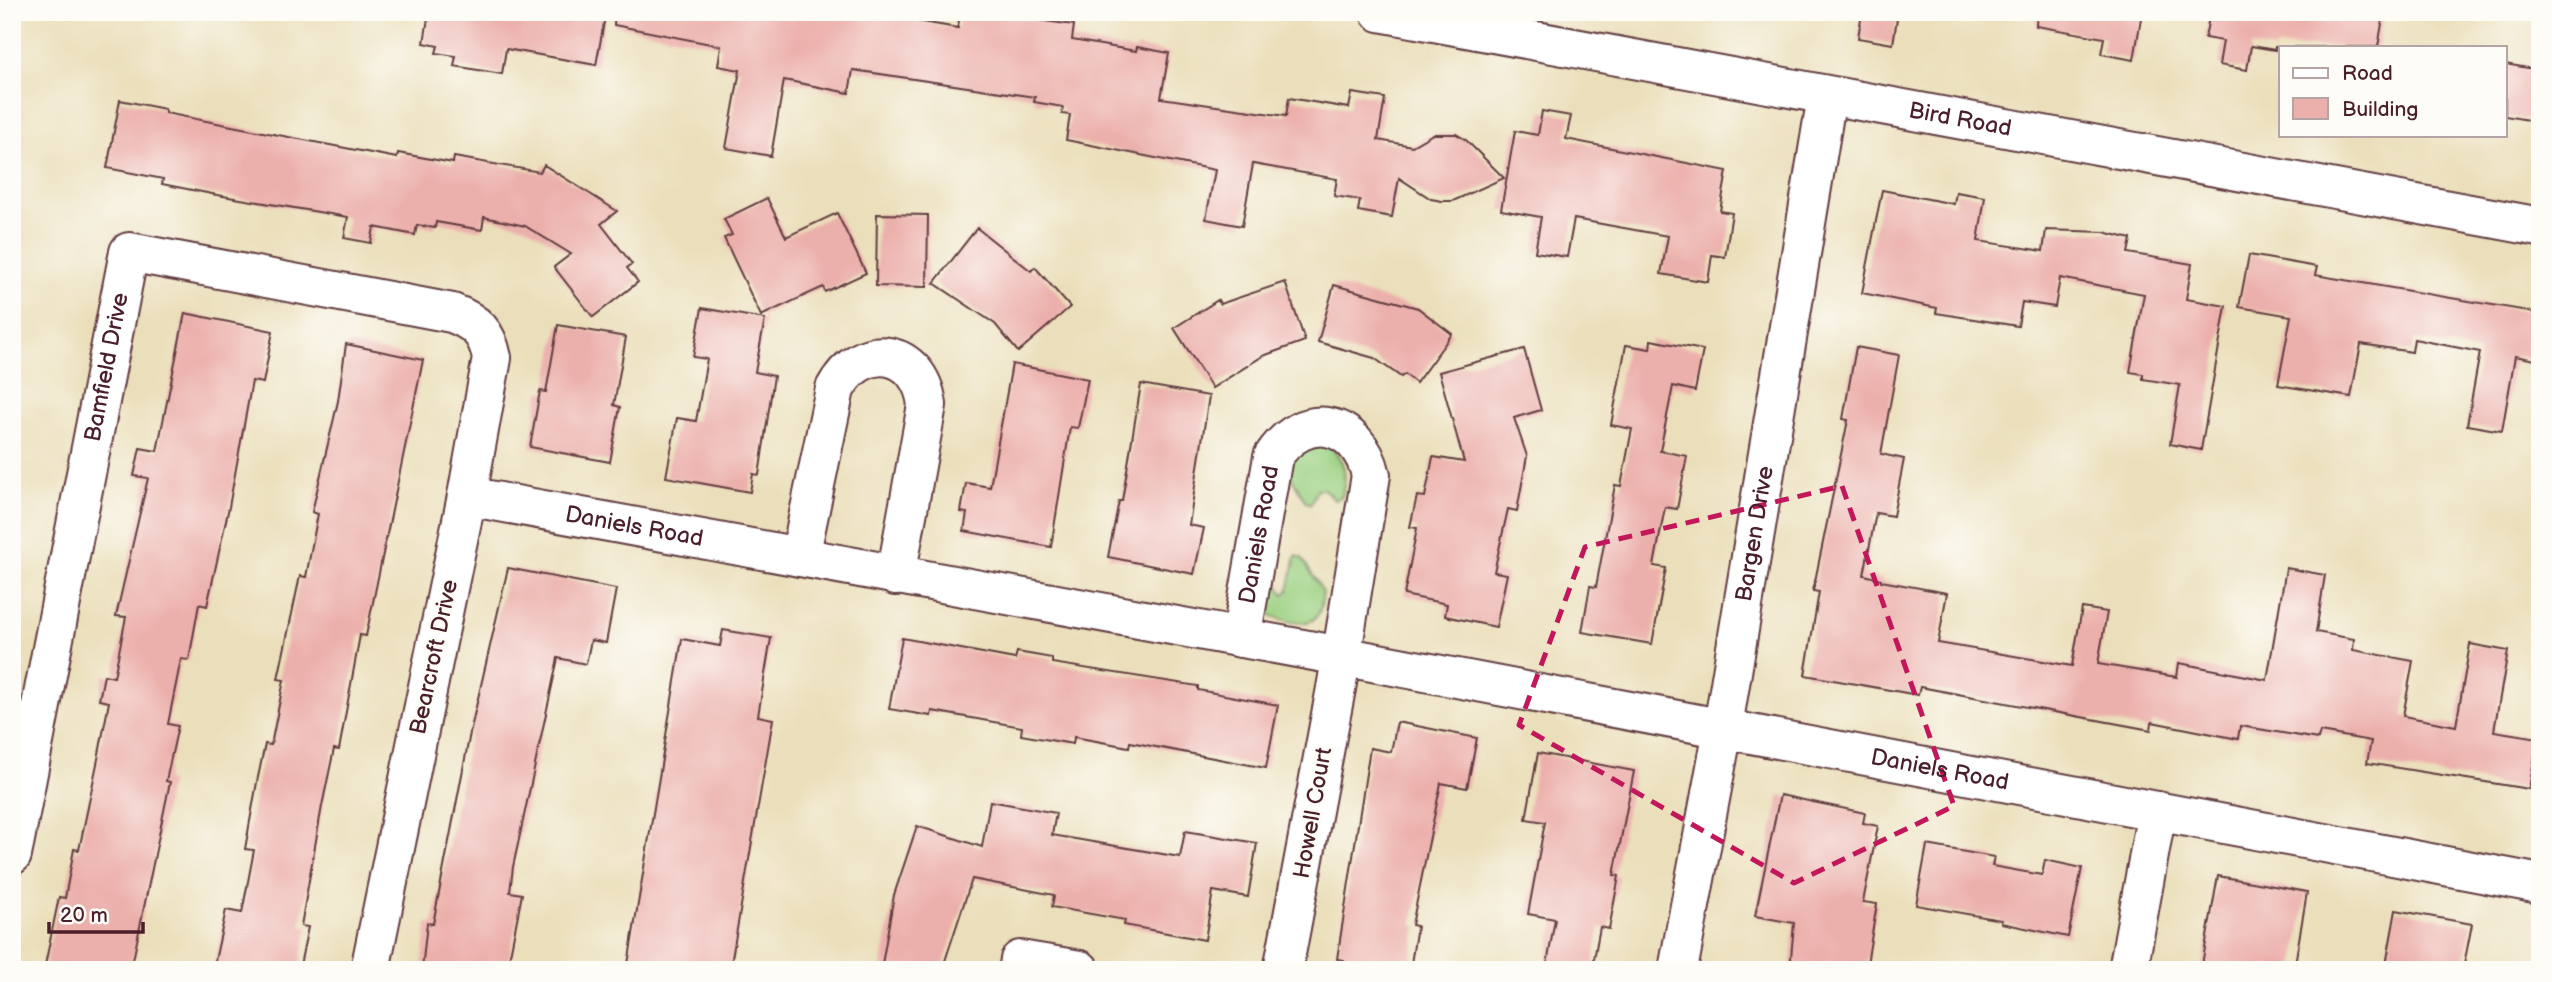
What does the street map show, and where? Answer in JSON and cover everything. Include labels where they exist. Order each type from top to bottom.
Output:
[{"type":"street","name":"Bird Road","points":[[1380,12],[2540,227]]},
{"type":"street","name":"Bargen Drive","points":[[1678,970],[1722,730],[1827,96]]},
{"type":"street","name":"Bamfield Drive","points":[[12,855],[129,252],[452,313],[473,321],[489,343]]},
{"type":"street","name":"Bearcroft Drive","points":[[370,970],[467,496],[492,358],[489,343]]},
{"type":"street","points":[[800,557],[835,389],[843,373],[857,361],[875,356],[893,358],[907,364],[918,375],[925,390],[927,405],[896,576]]},
{"type":"street","name":"Daniels Road","points":[[1241,638],[1273,457],[1282,442],[1296,432],[1312,427],[1330,427],[1346,433],[1358,444],[1367,458],[1371,475],[1341,656]]},
{"type":"street","name":"Daniels Road","points":[[467,496],[1341,656],[2540,884]]},
{"type":"street","name":"Howell Court","points":[[1283,970],[1341,656]]},
{"type":"street","points":[[2128,970],[2157,811]]},
{"type":"street","points":[[1018,970],[1020,960],[1080,970]]},
{"type":"highlighted area","points":[[1842,486],[1954,806],[1794,883],[1519,725],[1585,547]]},
{"type":"green space","points":[[1328,445],[1344,468],[1342,496],[1335,500],[1324,489],[1317,489],[1311,504],[1306,502],[1284,464],[1294,449]]},
{"type":"green space","points":[[1296,556],[1302,558],[1323,592],[1317,616],[1304,623],[1281,619],[1262,610],[1269,572],[1284,594],[1288,591]]},
{"type":"building","points":[[429,12],[606,12],[596,65],[506,49],[502,74],[454,66],[456,56],[436,53],[438,46],[424,43]]},
{"type":"building","points":[[615,12],[845,12],[958,28],[960,12],[980,12],[1074,25],[1072,40],[1136,51],[1137,47],[1169,53],[1161,98],[1286,116],[1289,98],[1349,108],[1352,93],[1385,98],[1378,140],[1412,146],[1433,134],[1456,134],[1466,140],[1504,178],[1453,201],[1442,201],[1431,199],[1399,178],[1392,217],[1358,211],[1360,200],[1334,196],[1337,179],[1253,164],[1242,226],[1206,219],[1215,170],[1066,140],[1070,115],[1062,114],[1063,107],[1034,102],[1035,97],[853,70],[849,93],[784,80],[771,156],[726,148],[740,70],[718,66],[721,46],[614,25]]},
{"type":"building","points":[[1862,12],[1898,12],[1893,44],[1858,38]]},
{"type":"building","points":[[2037,12],[2142,12],[2134,60],[2101,54],[2104,38],[2036,26]]},
{"type":"building","points":[[2210,12],[2384,12],[2378,46],[2279,46],[2275,47],[2275,50],[2251,46],[2247,70],[2219,65],[2223,41],[2205,38]]},
{"type":"building","points":[[2506,64],[2540,70],[2540,122],[2506,116]]},
{"type":"building","points":[[120,100],[165,109],[165,113],[397,158],[398,153],[453,163],[454,157],[540,172],[544,165],[617,211],[601,224],[632,264],[627,268],[638,282],[593,317],[554,267],[571,254],[525,226],[484,217],[482,230],[436,222],[435,228],[417,225],[415,235],[374,227],[371,243],[344,238],[348,217],[162,184],[163,179],[107,168]]},
{"type":"building","points":[[1542,111],[1571,116],[1566,139],[1727,171],[1720,211],[1732,213],[1725,257],[1712,255],[1708,282],[1661,274],[1668,236],[1574,219],[1567,257],[1535,252],[1541,217],[1501,210],[1515,131],[1538,135]]},
{"type":"building","points":[[1882,190],[1954,204],[1956,192],[1985,197],[1978,241],[2043,251],[2046,230],[2104,232],[2131,239],[2128,253],[2192,264],[2186,299],[2226,306],[2201,450],[2170,444],[2180,385],[2143,379],[2143,374],[2130,372],[2144,294],[2060,278],[2055,307],[2022,302],[2018,326],[1936,313],[1937,308],[1862,293]]},
{"type":"building","points":[[767,198],[786,237],[837,213],[866,273],[825,292],[823,287],[761,316],[724,238],[732,235],[724,219]]},
{"type":"building","points":[[877,214],[928,215],[927,287],[876,286]]},
{"type":"building","points":[[977,228],[1031,271],[1035,267],[1070,307],[1018,352],[995,324],[934,283]]},
{"type":"building","points":[[2249,255],[2317,267],[2315,275],[2540,313],[2540,361],[2515,356],[2502,431],[2467,425],[2480,352],[2414,339],[2412,352],[2361,344],[2351,397],[2278,385],[2291,316],[2239,307]]},
{"type":"building","points":[[1285,282],[1305,341],[1263,356],[1212,388],[1174,328],[1218,300],[1220,304]]},
{"type":"building","points":[[1334,285],[1418,308],[1452,334],[1416,383],[1405,374],[1401,377],[1374,358],[1318,342]]},
{"type":"building","points":[[702,308],[765,319],[755,372],[774,376],[759,475],[753,474],[750,492],[666,477],[677,418],[696,421],[707,359],[693,357]]},
{"type":"building","points":[[185,313],[273,331],[263,383],[252,381],[229,507],[207,606],[199,604],[189,660],[181,659],[168,724],[178,726],[166,781],[170,782],[131,970],[44,970],[59,897],[65,898],[74,849],[79,850],[98,759],[109,702],[99,700],[104,675],[114,677],[126,617],[116,616],[148,478],[134,476],[140,448],[157,451]]},
{"type":"building","points":[[558,325],[626,337],[614,405],[620,407],[610,462],[530,447],[540,391],[546,392]]},
{"type":"building","points":[[1651,340],[1703,350],[1695,391],[1673,386],[1660,451],[1687,456],[1677,509],[1665,507],[1654,566],[1666,568],[1652,644],[1582,632],[1590,586],[1596,587],[1615,485],[1621,486],[1632,429],[1611,425],[1626,345],[1650,349]]},
{"type":"building","points":[[346,344],[423,360],[366,636],[360,635],[339,750],[334,749],[322,806],[301,926],[308,927],[299,970],[213,970],[226,910],[242,913],[254,850],[245,849],[257,782],[265,744],[271,745],[284,680],[278,679],[300,576],[306,577],[318,514],[312,512],[338,401]]},
{"type":"building","points":[[1856,347],[1899,355],[1881,454],[1904,459],[1893,516],[1876,513],[1864,575],[1881,581],[1947,593],[1938,643],[2072,666],[2082,608],[2107,612],[2098,664],[2177,677],[2179,663],[2267,680],[2286,568],[2325,575],[2316,632],[2354,639],[2353,650],[2413,661],[2403,716],[2456,726],[2470,644],[2508,651],[2494,731],[2538,738],[2529,789],[2367,763],[2371,741],[2320,732],[2318,739],[2240,726],[2238,739],[2152,722],[2151,730],[1920,687],[1918,695],[1805,675],[1819,592],[1813,591],[1848,420],[1843,419]]},
{"type":"building","points":[[1524,349],[1541,410],[1514,418],[1527,456],[1517,511],[1508,509],[1494,572],[1507,574],[1496,627],[1445,616],[1447,604],[1404,595],[1417,528],[1410,527],[1417,496],[1425,497],[1433,457],[1464,462],[1439,372]]},
{"type":"building","points":[[1012,364],[1088,379],[1078,428],[1070,427],[1051,547],[964,531],[967,513],[961,512],[966,483],[990,487]]},
{"type":"building","points":[[1141,384],[1209,396],[1189,525],[1204,528],[1194,574],[1108,557],[1119,501],[1122,501]]},
{"type":"building","points":[[508,568],[616,589],[606,643],[591,640],[586,664],[558,658],[513,867],[510,892],[522,894],[507,970],[422,970],[427,923],[433,924],[470,733]]},
{"type":"building","points":[[723,630],[771,638],[758,716],[773,719],[730,970],[627,970],[682,639],[720,646]]},
{"type":"building","points":[[902,638],[1015,659],[1017,652],[1052,658],[1052,663],[1198,686],[1198,690],[1278,705],[1266,768],[1130,742],[1129,747],[1074,737],[1073,744],[1021,735],[1022,727],[932,711],[931,716],[889,709]]},
{"type":"building","points":[[1397,722],[1477,738],[1467,788],[1441,783],[1412,925],[1417,926],[1410,970],[1343,970],[1344,960],[1337,959],[1370,748],[1391,752]]},
{"type":"building","points":[[1538,753],[1634,771],[1614,875],[1619,876],[1609,929],[1600,927],[1592,970],[1546,970],[1555,919],[1528,914],[1545,822],[1526,819]]},
{"type":"building","points":[[1780,795],[1865,813],[1863,823],[1878,826],[1863,902],[1877,904],[1866,970],[1790,970],[1794,923],[1755,916]]},
{"type":"building","points":[[990,801],[1056,813],[1052,835],[1180,857],[1185,831],[1257,843],[1248,897],[1213,891],[1205,940],[1124,925],[1125,920],[1052,907],[1054,895],[972,879],[942,970],[881,970],[894,895],[917,826],[982,847]]},
{"type":"building","points":[[1927,845],[1994,857],[1992,866],[2042,875],[2045,860],[2082,868],[2068,937],[2001,923],[2001,920],[1916,905]]},
{"type":"building","points":[[2218,876],[2307,892],[2294,970],[2201,970]]},
{"type":"building","points":[[2396,910],[2472,924],[2463,970],[2385,970]]}]
